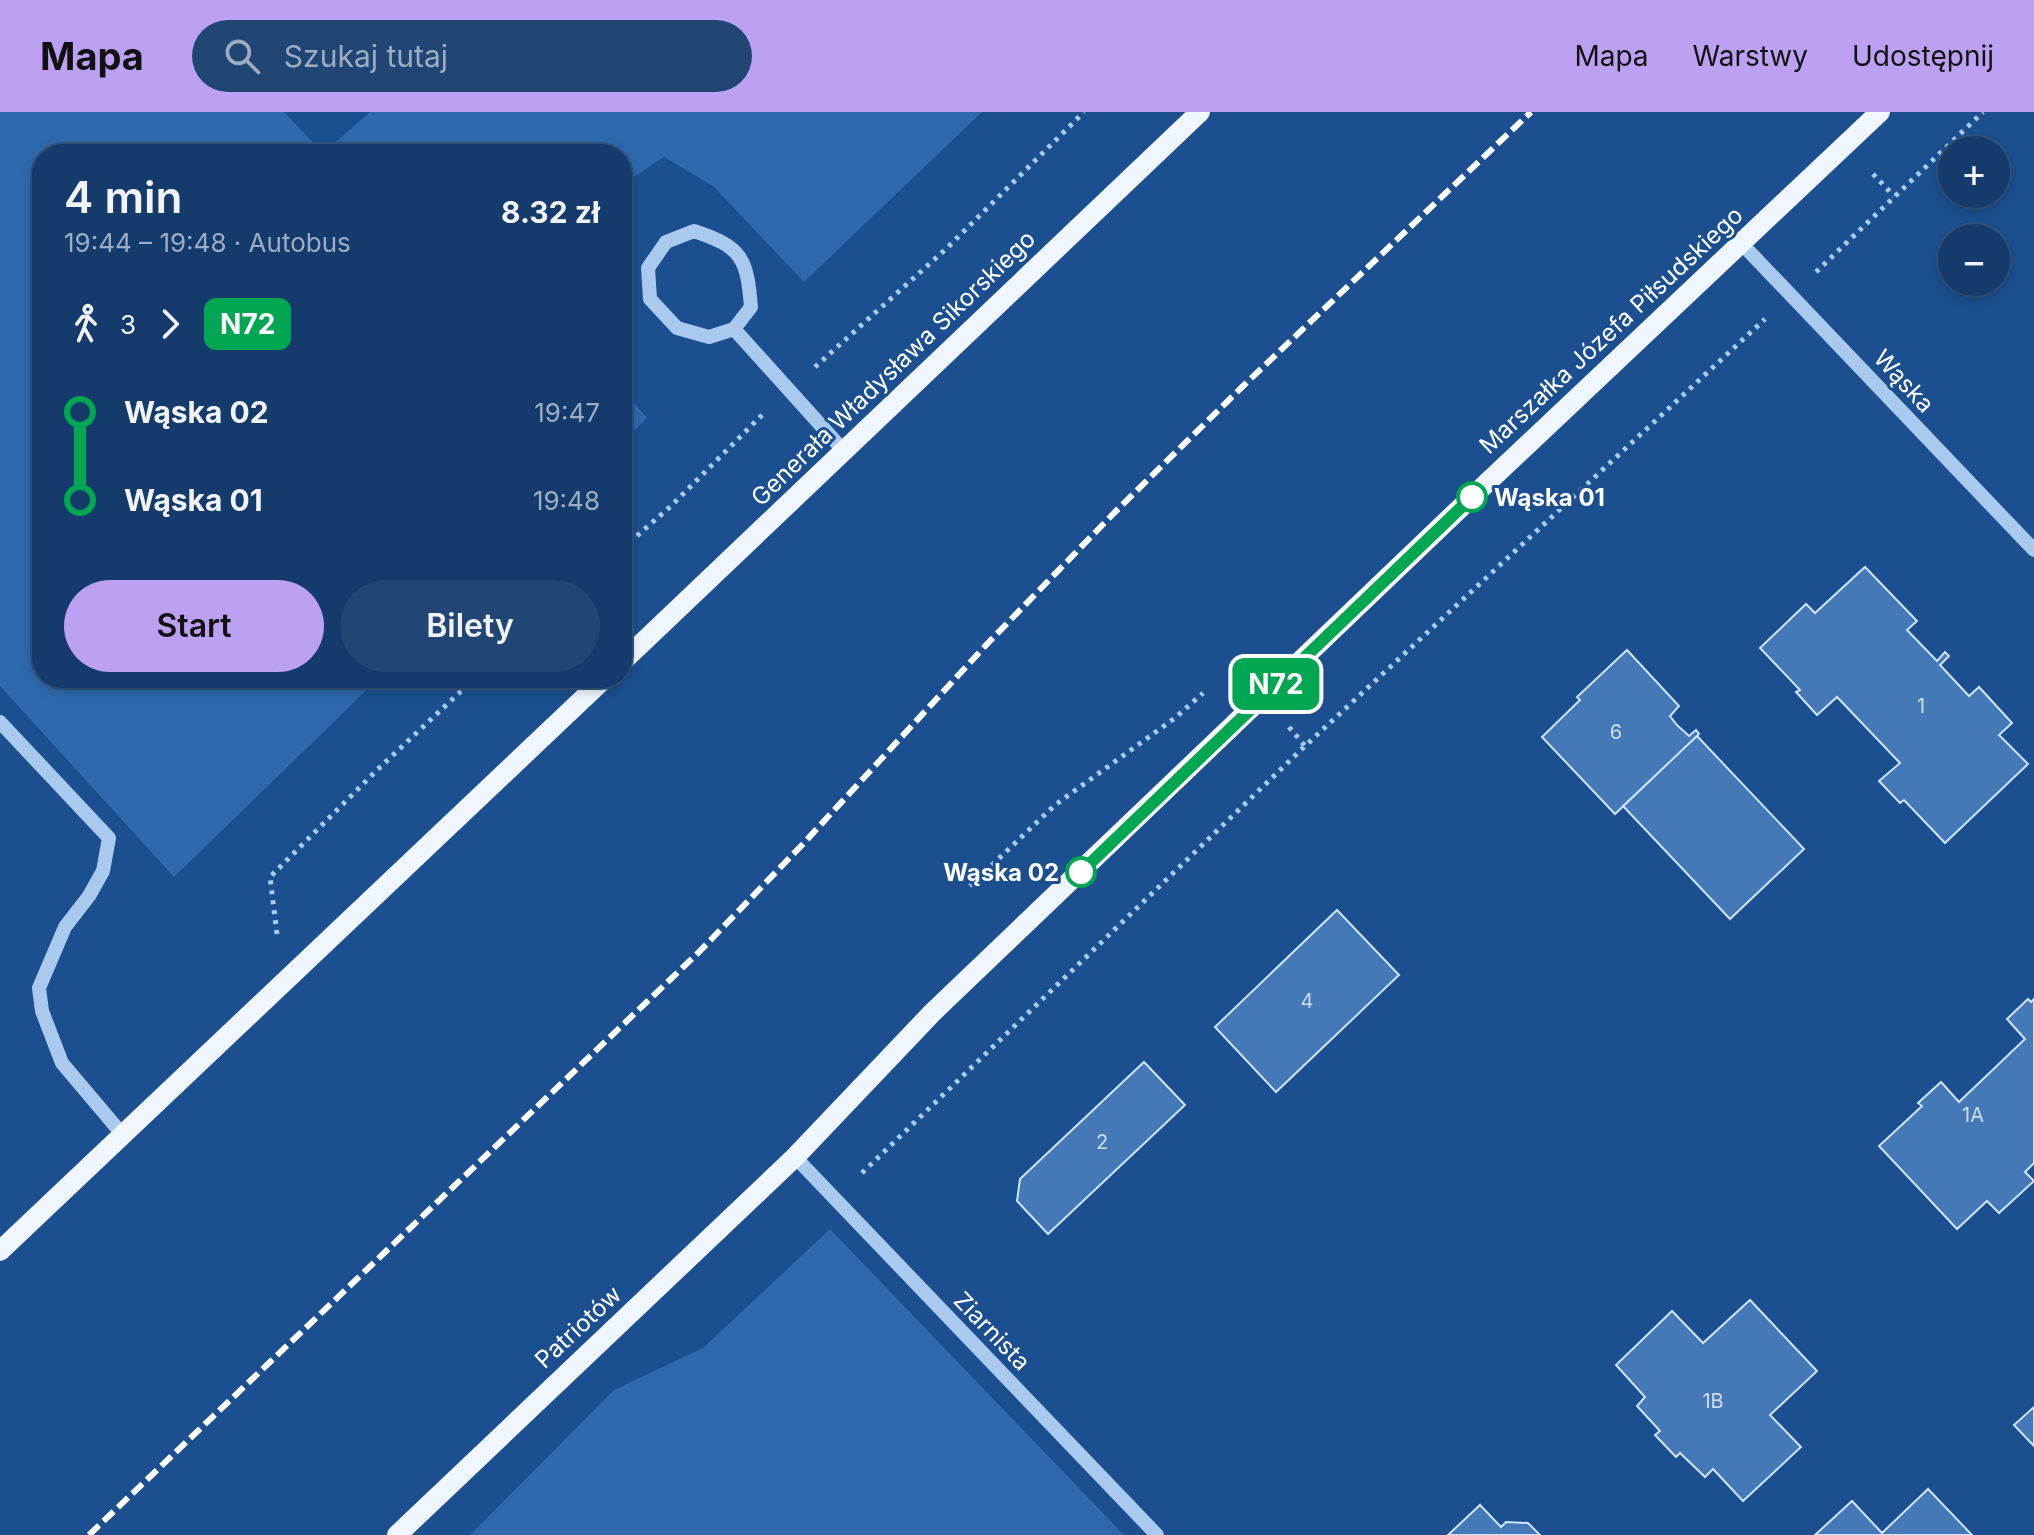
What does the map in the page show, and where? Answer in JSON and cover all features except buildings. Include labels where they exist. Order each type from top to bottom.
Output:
[{"type":"main road","name":"Generała Władysława Sikorskiego","points":[[632,652],[1200,112]]},
{"type":"main road","name":"Marszałka Józefa Piłsudskiego","points":[[795,1157],[932,1013],[1880,112]]},
{"type":"main road","points":[[0,1251],[594,688]]},
{"type":"main road","name":"Patriotów","points":[[397,1535],[795,1157]]},
{"type":"street","points":[[694,231],[724,241],[748,269],[751,307],[734,329],[709,337],[677,328],[650,299],[648,268],[666,242],[694,231]]},
{"type":"street","name":"Wąska","points":[[1742,244],[2034,550]]},
{"type":"street","points":[[734,329],[844,451]]},
{"type":"street","points":[[0,722],[109,838],[103,871],[89,896],[65,927],[39,988],[42,1011],[62,1063],[122,1134]]},
{"type":"street","name":"Ziarnista","points":[[795,1157],[1157,1535]]},
{"type":"path","points":[[632,540],[790,390],[947,248],[1084,112]]},
{"type":"path","points":[[1811,277],[1983,112]]},
{"type":"path","points":[[854,1180],[1305,746],[1765,319]]},
{"type":"path","points":[[970,886],[1055,805],[1175,718],[1211,687]]},
{"type":"path","points":[[297,970],[277,934],[270,877],[464,688]]},
{"type":"path","points":[[1284,720],[1305,746]]},
{"type":"shaded area","points":[[0,112],[284,112],[314,144],[32,144],[32,688],[369,688],[174,877],[0,686]]},
{"type":"shaded area","points":[[370,112],[982,112],[804,282],[713,186],[664,157],[632,178],[632,144],[333,144]]},
{"type":"shaded area","points":[[632,400],[647,418],[632,433]]},
{"type":"shaded area","points":[[830,1229],[1124,1535],[470,1535],[614,1390],[703,1348]]},
{"type":"railway","points":[[89,1535],[699,952],[1115,512],[1531,112]]},
{"type":"bus line","name":"N72","points":[[1081,872],[1472,497]]},
{"type":"place","name":"Wąska 01","points":[[1472,497]]},
{"type":"place","name":"Wąska 02","points":[[1081,872]]}]
